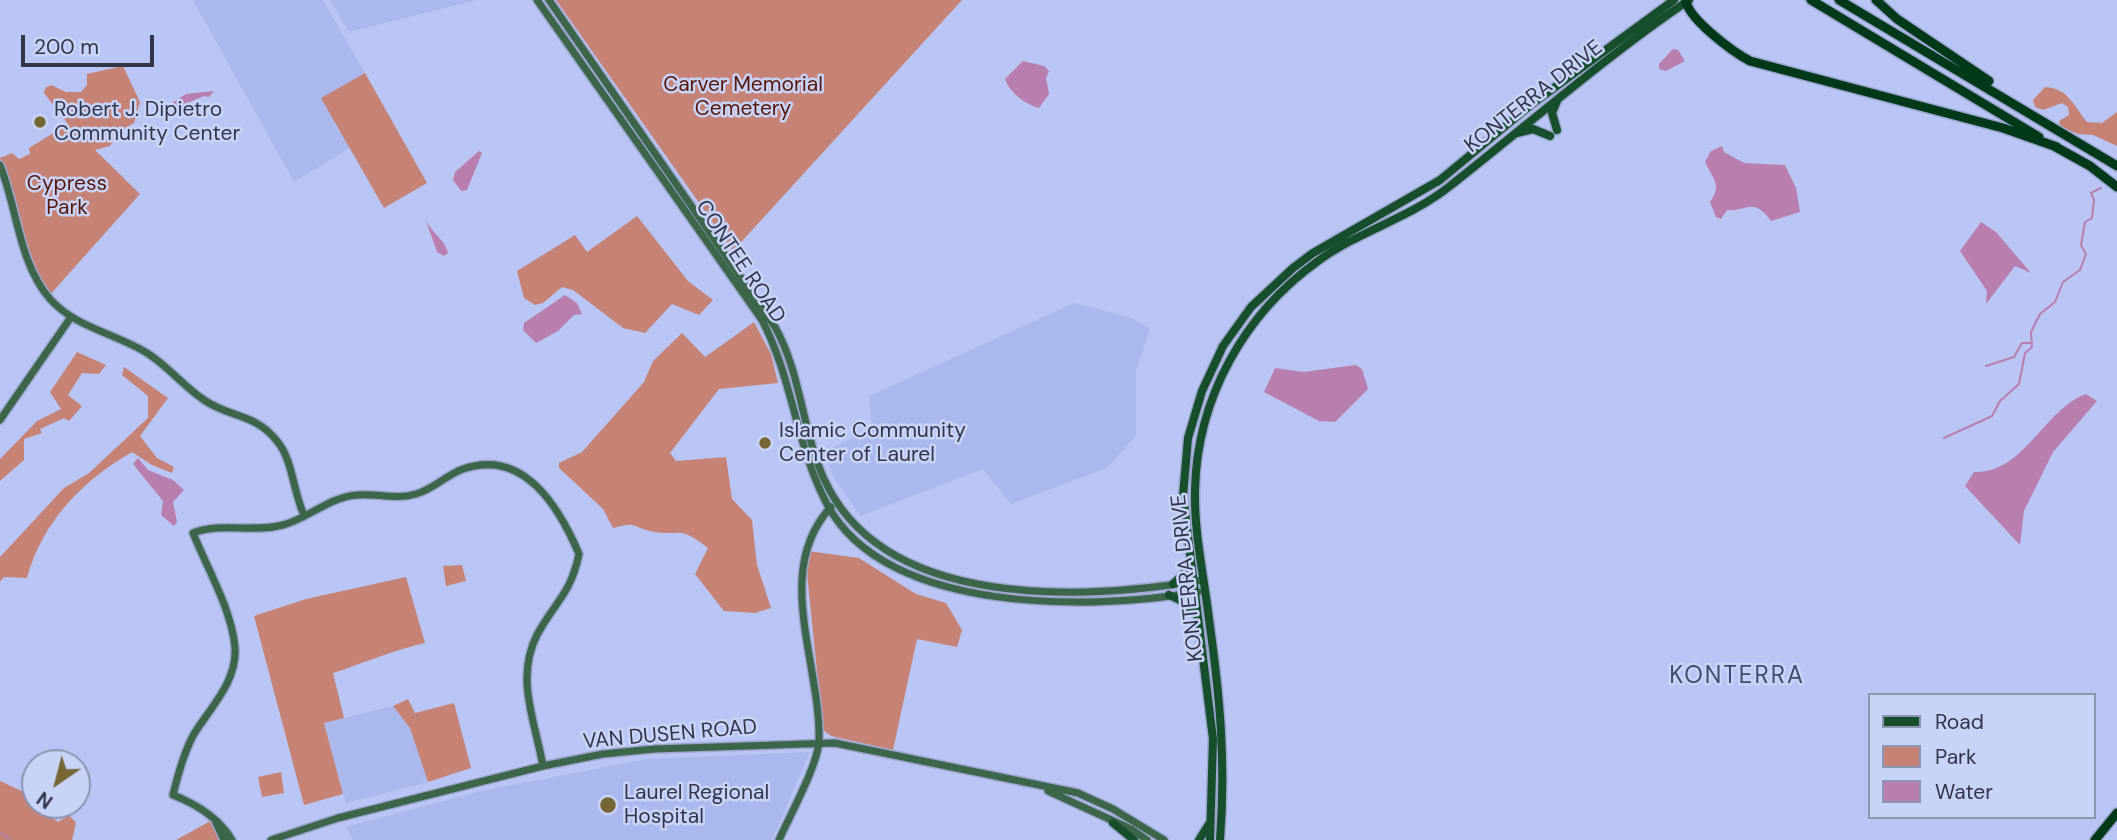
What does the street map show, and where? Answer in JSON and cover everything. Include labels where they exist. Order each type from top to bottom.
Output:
[{"type":"highway","points":[[1811,0],[2090,166],[2117,187]]},
{"type":"highway","points":[[1839,0],[2054,126]]},
{"type":"highway","points":[[1876,0],[1897,19],[2117,166]]},
{"type":"highway","points":[[1687,1],[1715,37],[1749,61],[2003,128],[2057,147]]},
{"type":"highway","points":[[2095,840],[2117,813]]},
{"type":"main road","name":"KONTERRA DRIVE","points":[[1210,840],[1213,739],[1183,496],[1188,438],[1213,365],[1251,307],[1313,253],[1440,180],[1532,104],[1674,0]]},
{"type":"main road","name":"KONTERRA DRIVE","points":[[1220,840],[1225,771],[1223,731],[1195,513],[1199,440],[1218,384],[1250,328],[1277,296],[1319,260],[1422,206],[1562,95],[1687,1]]},
{"type":"main road","points":[[1514,134],[1533,129],[1554,133],[1552,113],[1562,95]]},
{"type":"main road","points":[[1173,584],[1184,574],[1189,561]]},
{"type":"main road","points":[[1169,595],[1184,601],[1196,617]]},
{"type":"main road","points":[[1199,840],[1212,818]]},
{"type":"main road","points":[[1113,823],[1134,840]]},
{"type":"street","name":"CONTEE ROAD","points":[[537,0],[762,320],[778,359],[806,456],[829,508],[856,540],[888,565],[920,581],[950,589],[1070,601],[1205,590]]},
{"type":"street","name":"CONTEE ROAD","points":[[547,0],[775,327],[790,365],[814,450],[836,501],[861,531],[886,551],[916,568],[947,578],[1064,590],[1129,589],[1203,580]]},
{"type":"street","points":[[0,165],[37,279],[49,298],[71,317],[146,352],[204,401],[255,420],[268,430],[280,444],[288,464],[294,494],[304,515]]},
{"type":"street","points":[[0,420],[71,317]]},
{"type":"street","points":[[232,840],[197,805],[173,795],[193,736],[226,687],[233,668],[235,650],[232,629],[193,533],[220,528],[266,529],[286,524],[357,495],[414,495],[466,468],[489,465],[510,469],[543,490],[569,531],[579,554],[571,585],[537,636],[526,668],[526,693],[543,766]]},
{"type":"street","points":[[779,840],[819,743],[801,582],[804,550],[814,528],[836,501]]},
{"type":"street","points":[[814,528],[823,522],[840,523]]},
{"type":"street","name":"VAN DUSEN ROAD","points":[[271,840],[338,818],[543,766],[603,754],[654,749],[819,743],[1078,793],[1101,803],[1164,840]]},
{"type":"street","name":"VAN DUSEN ROAD","points":[[1035,785],[1147,840]]},
{"type":"street","points":[[214,820],[224,840]]},
{"type":"shaded area","points":[[193,0],[323,0],[365,73],[322,98],[350,148],[294,182]]},
{"type":"shaded area","points":[[330,0],[477,0],[349,32]]},
{"type":"shaded area","points":[[1074,303],[1132,318],[1150,329],[1136,371],[1136,436],[1107,468],[1011,504],[983,469],[860,516],[831,473],[826,451],[872,428],[869,396]]},
{"type":"shaded area","points":[[393,706],[410,728],[428,782],[346,803],[324,723]]},
{"type":"shaded area","name":"Laurel Regional Hospital","points":[[810,752],[772,840],[353,840],[346,827],[481,791],[647,759]]},
{"type":"green space","name":"Carver Memorial Cemetery","points":[[556,0],[962,0],[733,251]]},
{"type":"green space","name":"Cypress Park","points":[[123,66],[140,102],[134,123],[118,133],[110,146],[95,150],[140,194],[48,297],[40,284],[0,158],[12,153],[19,159],[30,154],[29,148],[68,124],[44,93],[45,88],[51,85],[66,92],[81,92],[87,85],[87,74]]},
{"type":"green space","points":[[365,73],[427,183],[384,208],[321,98]]},
{"type":"green space","points":[[2045,87],[2065,94],[2087,122],[2102,123],[2117,112],[2117,146],[2093,135],[2078,134],[2061,127],[2059,121],[2069,115],[2068,107],[2062,103],[2043,110],[2035,107],[2033,100]]},
{"type":"green space","points":[[637,216],[688,281],[713,300],[699,315],[672,304],[645,333],[623,328],[573,290],[562,287],[543,303],[535,305],[524,298],[517,271],[575,235],[587,252]]},
{"type":"green space","points":[[754,322],[771,354],[778,383],[719,389],[670,453],[676,461],[726,457],[732,499],[752,520],[757,565],[771,608],[755,613],[724,611],[695,574],[708,548],[698,540],[684,533],[660,533],[629,525],[613,528],[603,509],[559,468],[559,463],[582,452],[644,382],[653,361],[682,333],[705,357]]},
{"type":"green space","points":[[77,352],[106,365],[99,374],[82,373],[68,395],[82,406],[69,421],[64,418],[40,429],[42,433],[24,439],[24,460],[0,481],[0,459],[37,421],[61,409],[50,392]]},
{"type":"green space","points":[[124,367],[168,398],[140,436],[157,458],[174,467],[172,473],[152,465],[132,452],[114,463],[81,489],[54,521],[34,558],[27,578],[4,577],[0,582],[0,557],[64,488],[89,473],[148,418],[148,396],[122,375]]},
{"type":"green space","points":[[808,551],[859,558],[916,594],[946,603],[962,630],[957,647],[917,639],[893,750],[831,736],[823,730],[807,574]]},
{"type":"green space","points":[[462,565],[466,581],[446,586],[443,566]]},
{"type":"green space","points":[[406,577],[425,643],[333,673],[344,718],[324,723],[343,794],[304,805],[254,616],[306,599]]},
{"type":"green space","points":[[408,699],[415,713],[454,703],[471,768],[428,782],[410,728],[393,706]]},
{"type":"green space","points":[[281,772],[284,793],[262,797],[258,777]]},
{"type":"green space","points":[[0,781],[21,791],[21,819],[54,819],[58,822],[72,819],[76,823],[72,840],[0,840]]},
{"type":"green space","points":[[214,819],[224,840],[176,840]]},
{"type":"water","points":[[1673,49],[1678,50],[1685,61],[1666,71],[1659,69],[1659,64]]},
{"type":"water","points":[[1023,61],[1044,66],[1049,71],[1046,78],[1049,94],[1039,108],[1019,97],[1010,89],[1005,79]]},
{"type":"water","points":[[214,91],[209,97],[204,96],[176,108],[169,105],[186,94]]},
{"type":"water","points":[[1722,146],[1724,152],[1744,163],[1785,165],[1796,188],[1800,212],[1771,221],[1759,209],[1750,207],[1727,210],[1721,219],[1716,217],[1710,202],[1716,186],[1705,162],[1711,151]]},
{"type":"water","points":[[479,151],[482,153],[467,190],[461,191],[453,180],[455,172]]},
{"type":"water","points":[[426,221],[447,249],[448,253],[444,256],[437,252]]},
{"type":"water","points":[[1981,222],[1996,232],[2031,273],[2015,266],[1986,304],[1987,291],[1960,251]]},
{"type":"water","points":[[565,295],[577,303],[582,314],[574,315],[558,331],[536,343],[523,330],[524,323]]},
{"type":"water","points":[[1356,365],[1362,369],[1368,389],[1335,422],[1319,421],[1264,392],[1275,368],[1303,372]]},
{"type":"water","points":[[2086,394],[2097,401],[2053,452],[2024,511],[2020,545],[1965,486],[1974,472],[1991,470],[2007,463],[2058,413]]},
{"type":"water","points":[[138,458],[148,470],[173,480],[184,490],[173,502],[177,522],[174,526],[161,515],[163,501],[133,464]]},
{"type":"waterway","points":[[1944,438],[1992,416],[2000,401],[2019,384],[2025,353],[2032,347],[2031,332],[2040,314],[2055,302],[2063,282],[2080,270],[2086,254],[2081,245],[2085,222],[2092,218],[2094,200],[2091,193],[2101,188]]},
{"type":"waterway","points":[[1986,366],[2014,357],[2022,343],[2030,343]]},
{"type":"waterway","points":[[0,832],[10,840]]},
{"type":"place","name":"Robert J. Dipietro Community Center","points":[[40,122]]},
{"type":"place","name":"Islamic Community Center of Laurel","points":[[765,443]]},
{"type":"place","name":"Laurel Regional Hospital","points":[[608,805]]},
{"type":"district","name":"KONTERRA","points":[[1737,677]]}]
